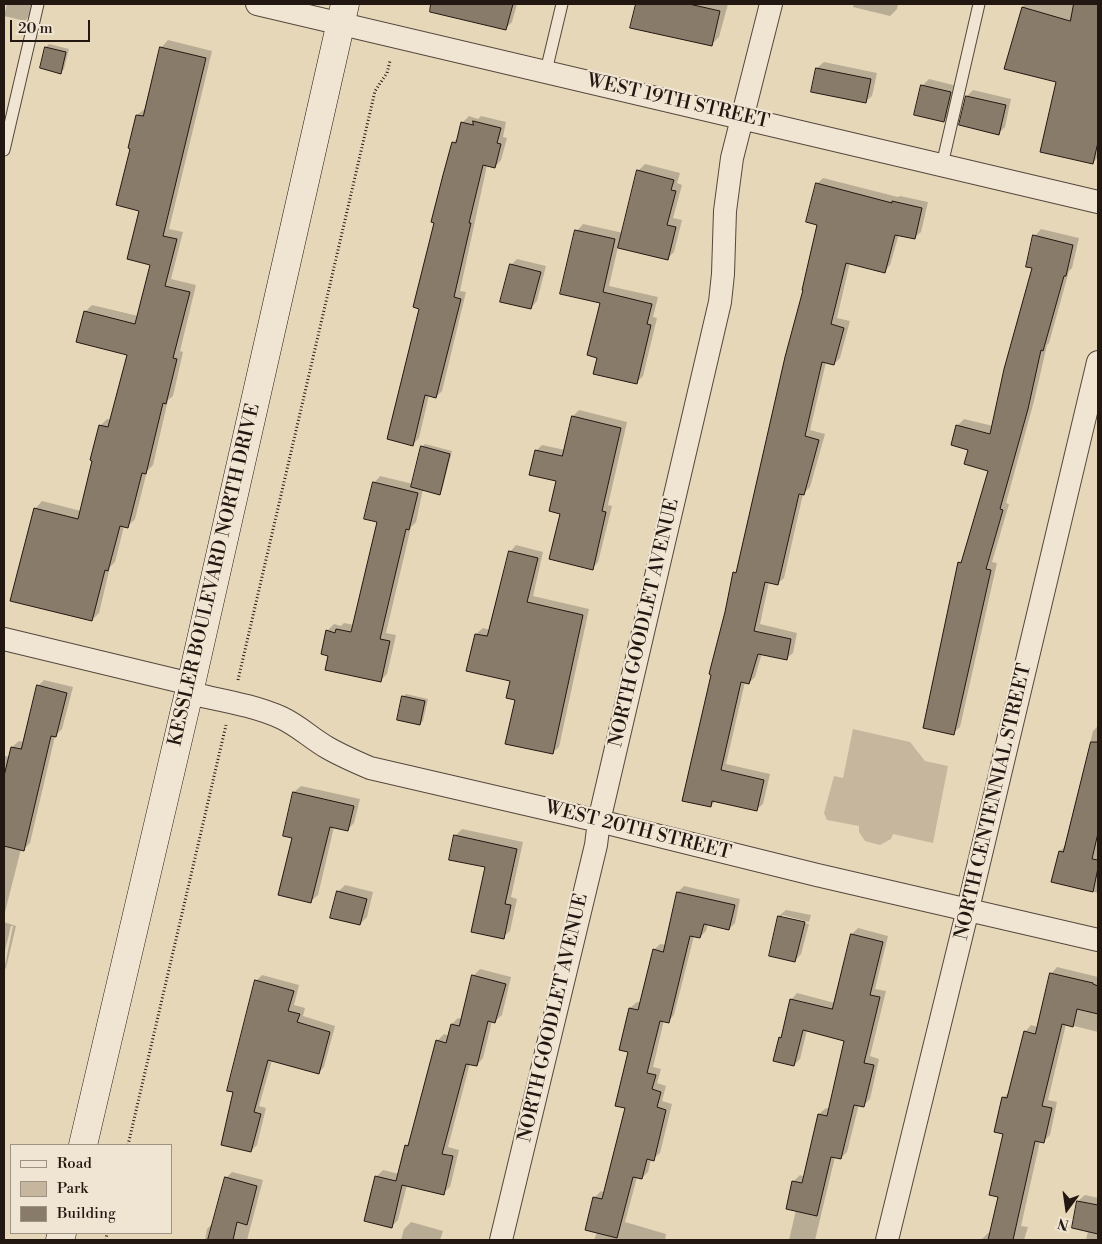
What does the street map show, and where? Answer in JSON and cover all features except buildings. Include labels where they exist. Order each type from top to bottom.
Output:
[{"type":"main road","name":"KESSLER BOULEVARD NORTH DRIVE","points":[[83,1144],[190,688],[343,14]]},
{"type":"street","name":"WEST 19TH STREET","points":[[257,4],[343,14],[386,34],[1098,202]]},
{"type":"street","name":"NORTH GOODLET AVENUE","points":[[501,1240],[591,864],[720,302],[724,274],[724,229],[727,192],[735,144],[771,4]]},
{"type":"street","name":"NORTH CENTENNIAL STREET","points":[[887,1240],[968,910],[1098,362]]},
{"type":"street","name":"WEST 20TH STREET","points":[[4,639],[190,688],[231,703],[282,718],[327,747],[352,761],[370,768],[1098,940]]},
{"type":"lane","points":[[4,150],[38,4]]},
{"type":"lane","points":[[546,71],[562,4]]},
{"type":"lane","points":[[942,165],[979,4]]},
{"type":"path","points":[[128,1144],[231,703],[241,671],[375,92],[387,73],[391,55],[386,34]]},
{"type":"green space","points":[[853,729],[910,742],[925,761],[948,766],[933,843],[893,834],[891,839],[880,845],[865,841],[859,832],[859,826],[827,820],[824,813],[834,776],[843,778]]}]
